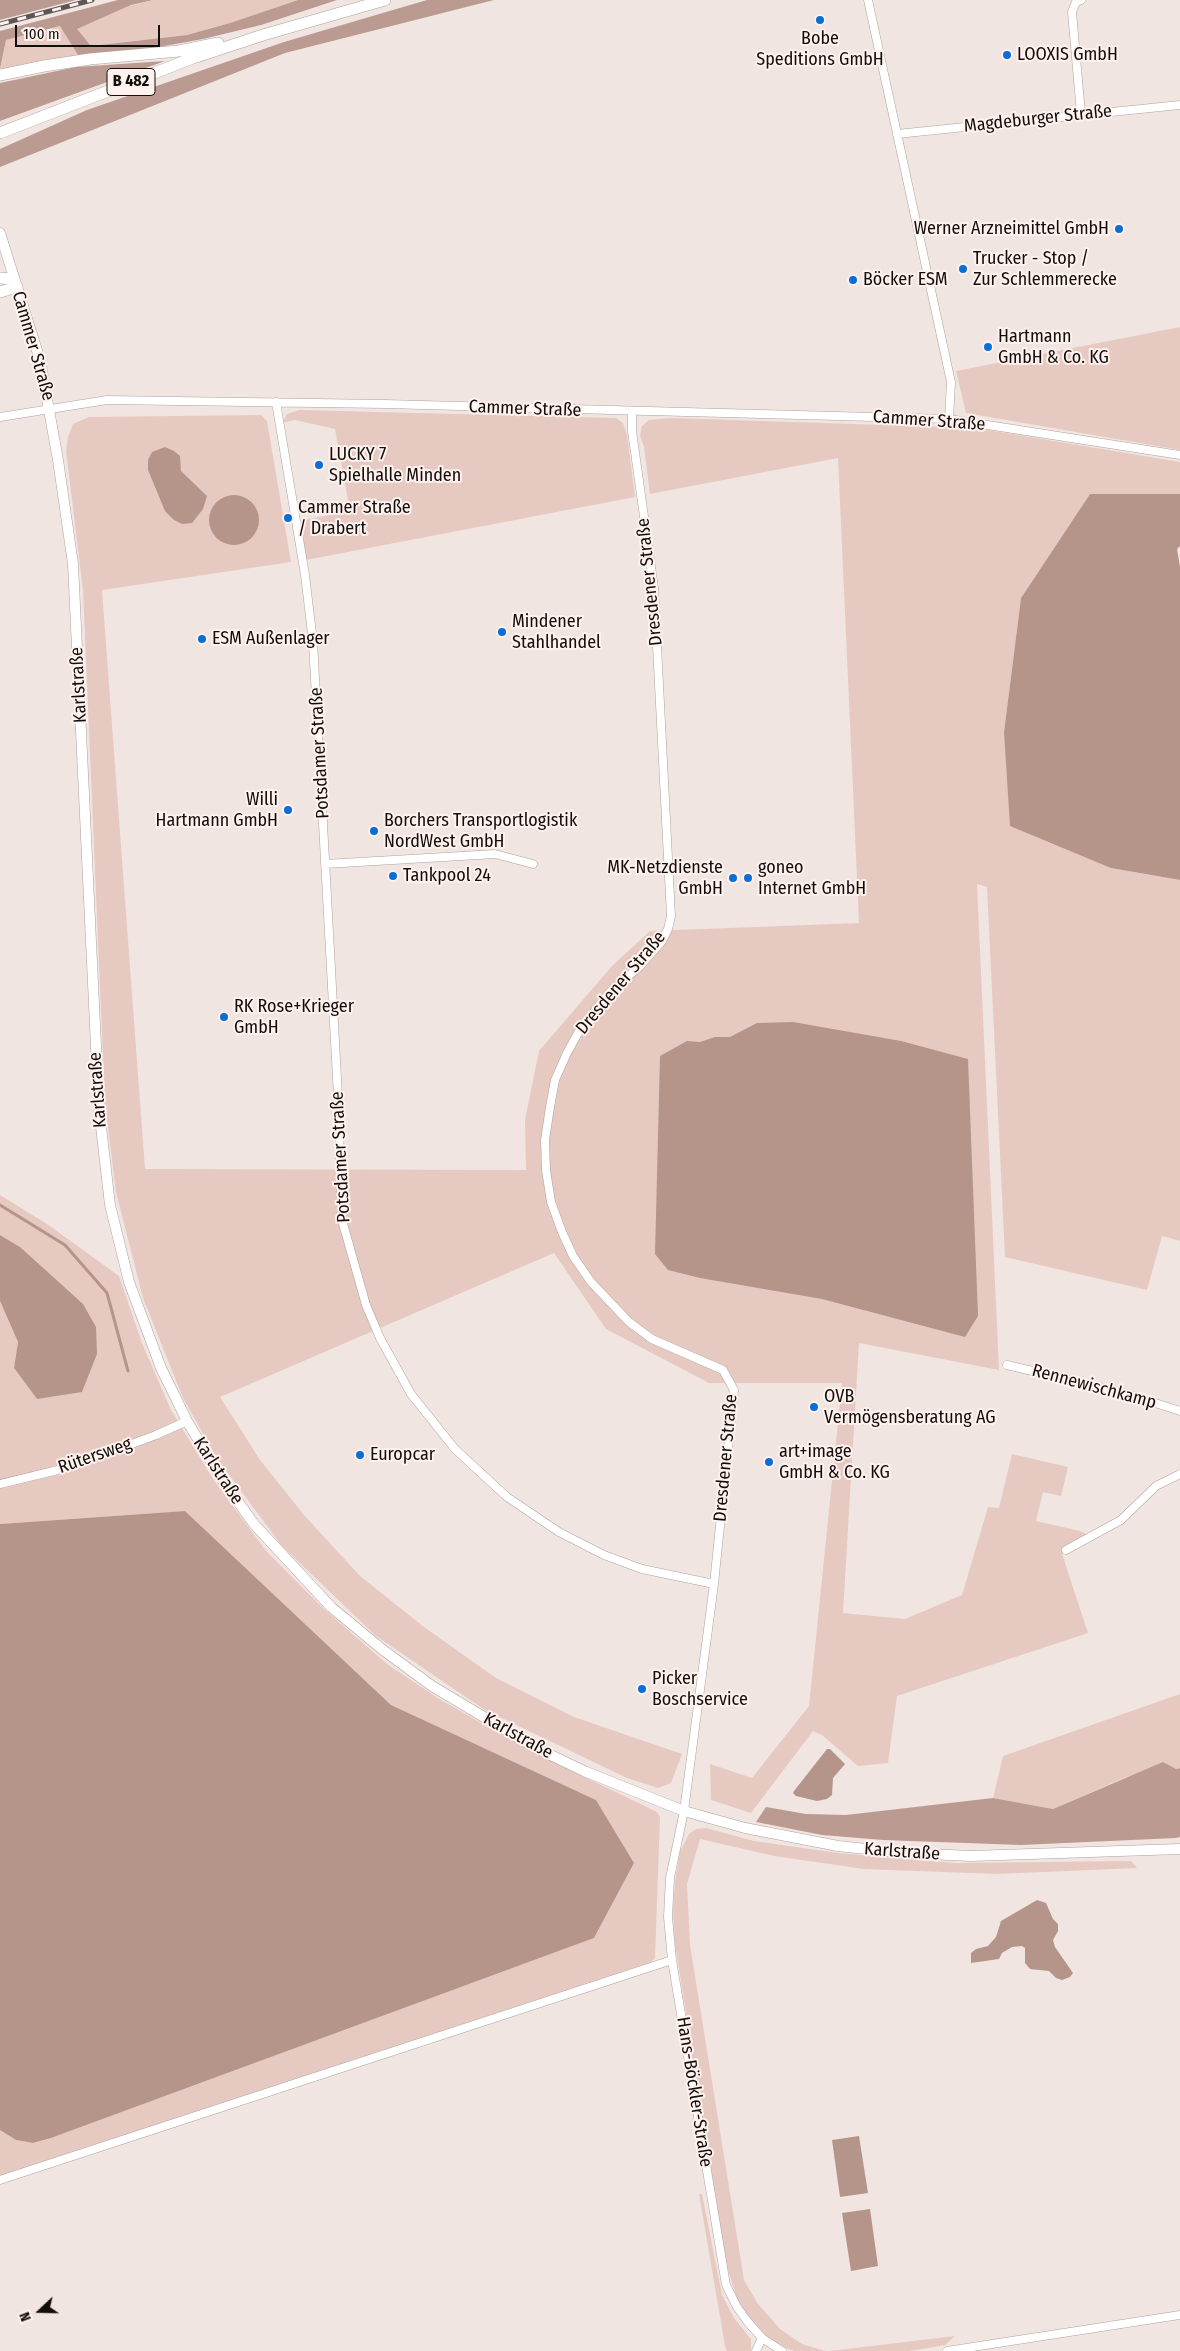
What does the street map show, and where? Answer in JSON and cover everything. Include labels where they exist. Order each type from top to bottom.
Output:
[{"type":"main road","name":"B 482","points":[[0,134],[193,58],[263,35],[385,0]]},
{"type":"main road","points":[[0,75],[90,59],[178,51],[244,35],[263,35]]},
{"type":"main road","points":[[0,278],[16,283]]},
{"type":"main road","points":[[0,292],[16,283]]},
{"type":"street","points":[[868,0],[951,382],[949,419]]},
{"type":"street","points":[[1081,0],[1076,2],[1072,12],[1082,114]]},
{"type":"street","name":"Magdeburger Straße","points":[[897,134],[1180,105]]},
{"type":"street","name":"Cammer Straße","points":[[0,233],[40,360],[50,408],[107,400],[276,402],[949,419],[1180,455]]},
{"type":"street","name":"Potsdamer Straße","points":[[276,402],[305,575],[313,642],[338,1096],[342,1220],[366,1305],[394,1366],[411,1394],[455,1448],[500,1491],[532,1515],[604,1555],[670,1576],[714,1584]]},
{"type":"street","points":[[0,417],[50,408]]},
{"type":"street","name":"Karlstraße","points":[[50,408],[72,564],[99,1109],[110,1205],[129,1282],[160,1368],[187,1421],[221,1478],[254,1524],[331,1607],[383,1650],[432,1686],[534,1747],[584,1771],[684,1811],[746,1828],[838,1846],[905,1853],[971,1856],[1180,1849]]},
{"type":"street","name":"Dresdener Straße","points":[[632,412],[632,431],[654,588],[671,916],[668,929],[662,941],[639,967],[611,991],[578,1033],[567,1053],[555,1080],[550,1107],[545,1140],[546,1170],[551,1202],[569,1248],[591,1282],[608,1303],[629,1322],[652,1338],[723,1370],[730,1380],[734,1390],[733,1408],[714,1584]]},
{"type":"street","points":[[325,864],[494,854],[533,864]]},
{"type":"street","name":"Rennewischkamp","points":[[1007,1365],[1124,1392],[1180,1411]]},
{"type":"street","name":"Rütersweg","points":[[0,1484],[70,1467],[166,1431],[187,1421]]},
{"type":"street","points":[[1066,1550],[1121,1520],[1156,1486],[1180,1474]]},
{"type":"street","points":[[684,1811],[714,1584]]},
{"type":"street","name":"Hans-Böckler-Straße","points":[[684,1811],[670,1878],[668,1917],[672,1960],[726,2285],[737,2307],[762,2338],[782,2351]]},
{"type":"street","points":[[0,2180],[672,1960]]},
{"type":"street","points":[[947,2351],[1180,2315]]},
{"type":"street","points":[[756,2351],[762,2338]]},
{"type":"shaded area","points":[[0,0],[76,0],[0,20]]},
{"type":"shaded area","points":[[118,0],[153,0],[131,5],[77,29],[91,46],[187,35],[298,0],[337,0],[261,25],[203,39],[148,49],[78,55],[60,26],[6,40],[0,69],[0,31]]},
{"type":"shaded area","points":[[154,0],[298,0],[187,35],[91,46],[76,29],[129,6]]},
{"type":"shaded area","points":[[427,0],[494,0],[285,53],[0,167],[0,149],[87,110],[284,42]]},
{"type":"shaded area","points":[[61,26],[78,55],[0,71],[6,40]]},
{"type":"shaded area","points":[[165,61],[0,121],[0,83],[76,67]]},
{"type":"shaded area","points":[[1180,327],[1180,450],[966,413],[956,371]]},
{"type":"shaded area","points":[[299,410],[616,418],[623,423],[627,435],[635,497],[306,560],[299,521],[350,511],[335,429],[295,420],[282,423],[287,414]]},
{"type":"shaded area","points":[[261,415],[267,421],[291,562],[102,590],[145,1169],[526,1170],[525,1120],[539,1051],[612,966],[650,931],[859,923],[838,458],[650,494],[644,447],[640,436],[642,426],[649,420],[672,418],[976,428],[1180,462],[1180,494],[1090,494],[1021,598],[1004,732],[1111,868],[1180,880],[1180,1241],[1162,1236],[1147,1290],[1005,1257],[987,887],[977,884],[999,1370],[859,1343],[843,1613],[905,1619],[962,1595],[988,1507],[999,1508],[1012,1454],[1068,1467],[1061,1496],[1043,1492],[1036,1521],[1080,1531],[1093,1537],[1062,1554],[1088,1633],[897,1696],[888,1763],[858,1766],[822,1735],[813,1731],[751,1813],[711,1800],[710,1764],[752,1778],[809,1706],[842,1383],[709,1383],[606,1329],[554,1253],[220,1397],[260,1460],[304,1515],[360,1576],[424,1627],[496,1678],[574,1717],[682,1754],[671,1783],[658,1788],[627,1778],[485,1710],[376,1636],[282,1546],[218,1460],[183,1398],[143,1298],[116,1192],[105,1103],[83,590],[66,451],[68,437],[73,424],[89,417]]},
{"type":"shaded area","points":[[165,447],[180,456],[181,471],[207,496],[203,509],[192,523],[182,524],[174,520],[165,511],[148,470],[148,460],[152,452]]},
{"type":"shaded area","points":[[1090,494],[1180,494],[1180,546],[1177,549],[1180,567],[1180,880],[1111,868],[1010,826],[1004,732],[1021,598]]},
{"type":"shaded area","points":[[234,495],[244,497],[252,502],[257,510],[259,520],[257,530],[252,538],[244,543],[234,545],[224,543],[216,538],[211,530],[209,520],[211,510],[216,502],[224,497]]},
{"type":"shaded area","points":[[793,1022],[901,1041],[968,1059],[978,1316],[965,1337],[822,1299],[700,1278],[668,1270],[655,1254],[660,1056],[687,1041],[700,1042],[715,1037],[730,1037],[757,1023]]},
{"type":"shaded area","points":[[0,1195],[47,1224],[119,1276],[142,1343],[171,1410],[213,1479],[266,1551],[325,1610],[387,1664],[441,1700],[531,1751],[657,1812],[660,1817],[655,1958],[651,1962],[0,2176],[0,2130],[16,2140],[33,2143],[51,2138],[594,1938],[634,1863],[596,1800],[391,1705],[185,1511],[0,1524],[0,1301],[18,1342],[14,1368],[37,1399],[20,1247],[0,1235]]},
{"type":"shaded area","points":[[0,1235],[20,1247],[83,1304],[96,1327],[97,1354],[82,1392],[37,1399],[14,1368],[18,1342],[0,1301]]},
{"type":"shaded area","points":[[185,1511],[391,1705],[596,1800],[634,1863],[594,1938],[51,2138],[33,2143],[16,2140],[0,2130],[0,1524]]},
{"type":"shaded area","points":[[1180,1694],[1180,1768],[1126,1777],[1053,1809],[993,1798],[1003,1756]]},
{"type":"shaded area","points":[[827,1749],[830,1749],[845,1764],[833,1778],[832,1795],[827,1799],[817,1801],[796,1796],[793,1793],[794,1791]]},
{"type":"shaded area","points":[[1163,1762],[1176,1769],[1180,1768],[1180,1837],[1176,1838],[1021,1845],[883,1840],[822,1835],[756,1822],[766,1807],[806,1814],[846,1815],[993,1798],[1053,1809]]},
{"type":"shaded area","points":[[706,1828],[754,1841],[838,1853],[956,1863],[1131,1861],[1137,1868],[997,1874],[864,1869],[774,1856],[700,1839],[687,1884],[690,1945],[744,2280],[758,2304],[780,2329],[802,2344],[825,2351],[795,2351],[788,2349],[762,2333],[749,2318],[737,2299],[726,2263],[675,1944],[673,1909],[680,1852],[689,1834],[696,1829]]},
{"type":"shaded area","points":[[1037,1900],[1046,1903],[1053,1919],[1058,1924],[1058,1931],[1053,1940],[1055,1947],[1073,1973],[1070,1977],[1062,1980],[1056,1978],[1049,1971],[1030,1969],[1025,1963],[1025,1948],[1022,1946],[1012,1947],[1002,1953],[999,1959],[971,1963],[971,1953],[976,1949],[988,1946],[996,1937],[1001,1921]]},
{"type":"shaded area","points":[[859,2136],[868,2193],[840,2197],[832,2140]]},
{"type":"shaded area","points":[[699,2194],[702,2194],[722,2295],[734,2318],[751,2339],[751,2351],[727,2351],[725,2346]]},
{"type":"shaded area","points":[[870,2209],[878,2266],[851,2271],[842,2213]]},
{"type":"shaded area","points":[[955,2336],[945,2345],[910,2351],[830,2351]]},
{"type":"waterway","points":[[0,1205],[65,1245],[107,1293],[128,1371]]},
{"type":"railway","points":[[0,24],[92,0]]},
{"type":"place","name":"Bobe Speditions GmbH","points":[[820,20]]},
{"type":"place","name":"LOOXIS GmbH","points":[[1007,55]]},
{"type":"place","name":"Werner Arzneimittel GmbH","points":[[1119,229]]},
{"type":"place","name":"Trucker - Stop / Zur Schlemmerecke","points":[[963,269]]},
{"type":"place","name":"Böcker ESM","points":[[853,280]]},
{"type":"place","name":"Hartmann GmbH & Co. KG","points":[[988,347]]},
{"type":"place","name":"LUCKY 7 Spielhalle Minden","points":[[319,465]]},
{"type":"place","name":"Cammer Straße / Drabert","points":[[288,518]]},
{"type":"place","name":"Mindener Stahlhandel","points":[[502,632]]},
{"type":"place","name":"ESM Außenlager","points":[[202,639]]},
{"type":"place","name":"Willi Hartmann GmbH","points":[[288,810]]},
{"type":"place","name":"Borchers Transportlogistik NordWest GmbH","points":[[374,831]]},
{"type":"place","name":"Tankpool 24","points":[[393,876]]},
{"type":"place","name":"MK-Netzdienste GmbH","points":[[733,878]]},
{"type":"place","name":"goneo Internet GmbH","points":[[748,878]]},
{"type":"place","name":"RK Rose+Krieger GmbH","points":[[224,1017]]},
{"type":"place","name":"OVB Vermögensberatung AG","points":[[814,1407]]},
{"type":"place","name":"Europcar","points":[[360,1455]]},
{"type":"place","name":"art+image GmbH & Co. KG","points":[[769,1462]]},
{"type":"place","name":"Picker Boschservice","points":[[642,1689]]}]
